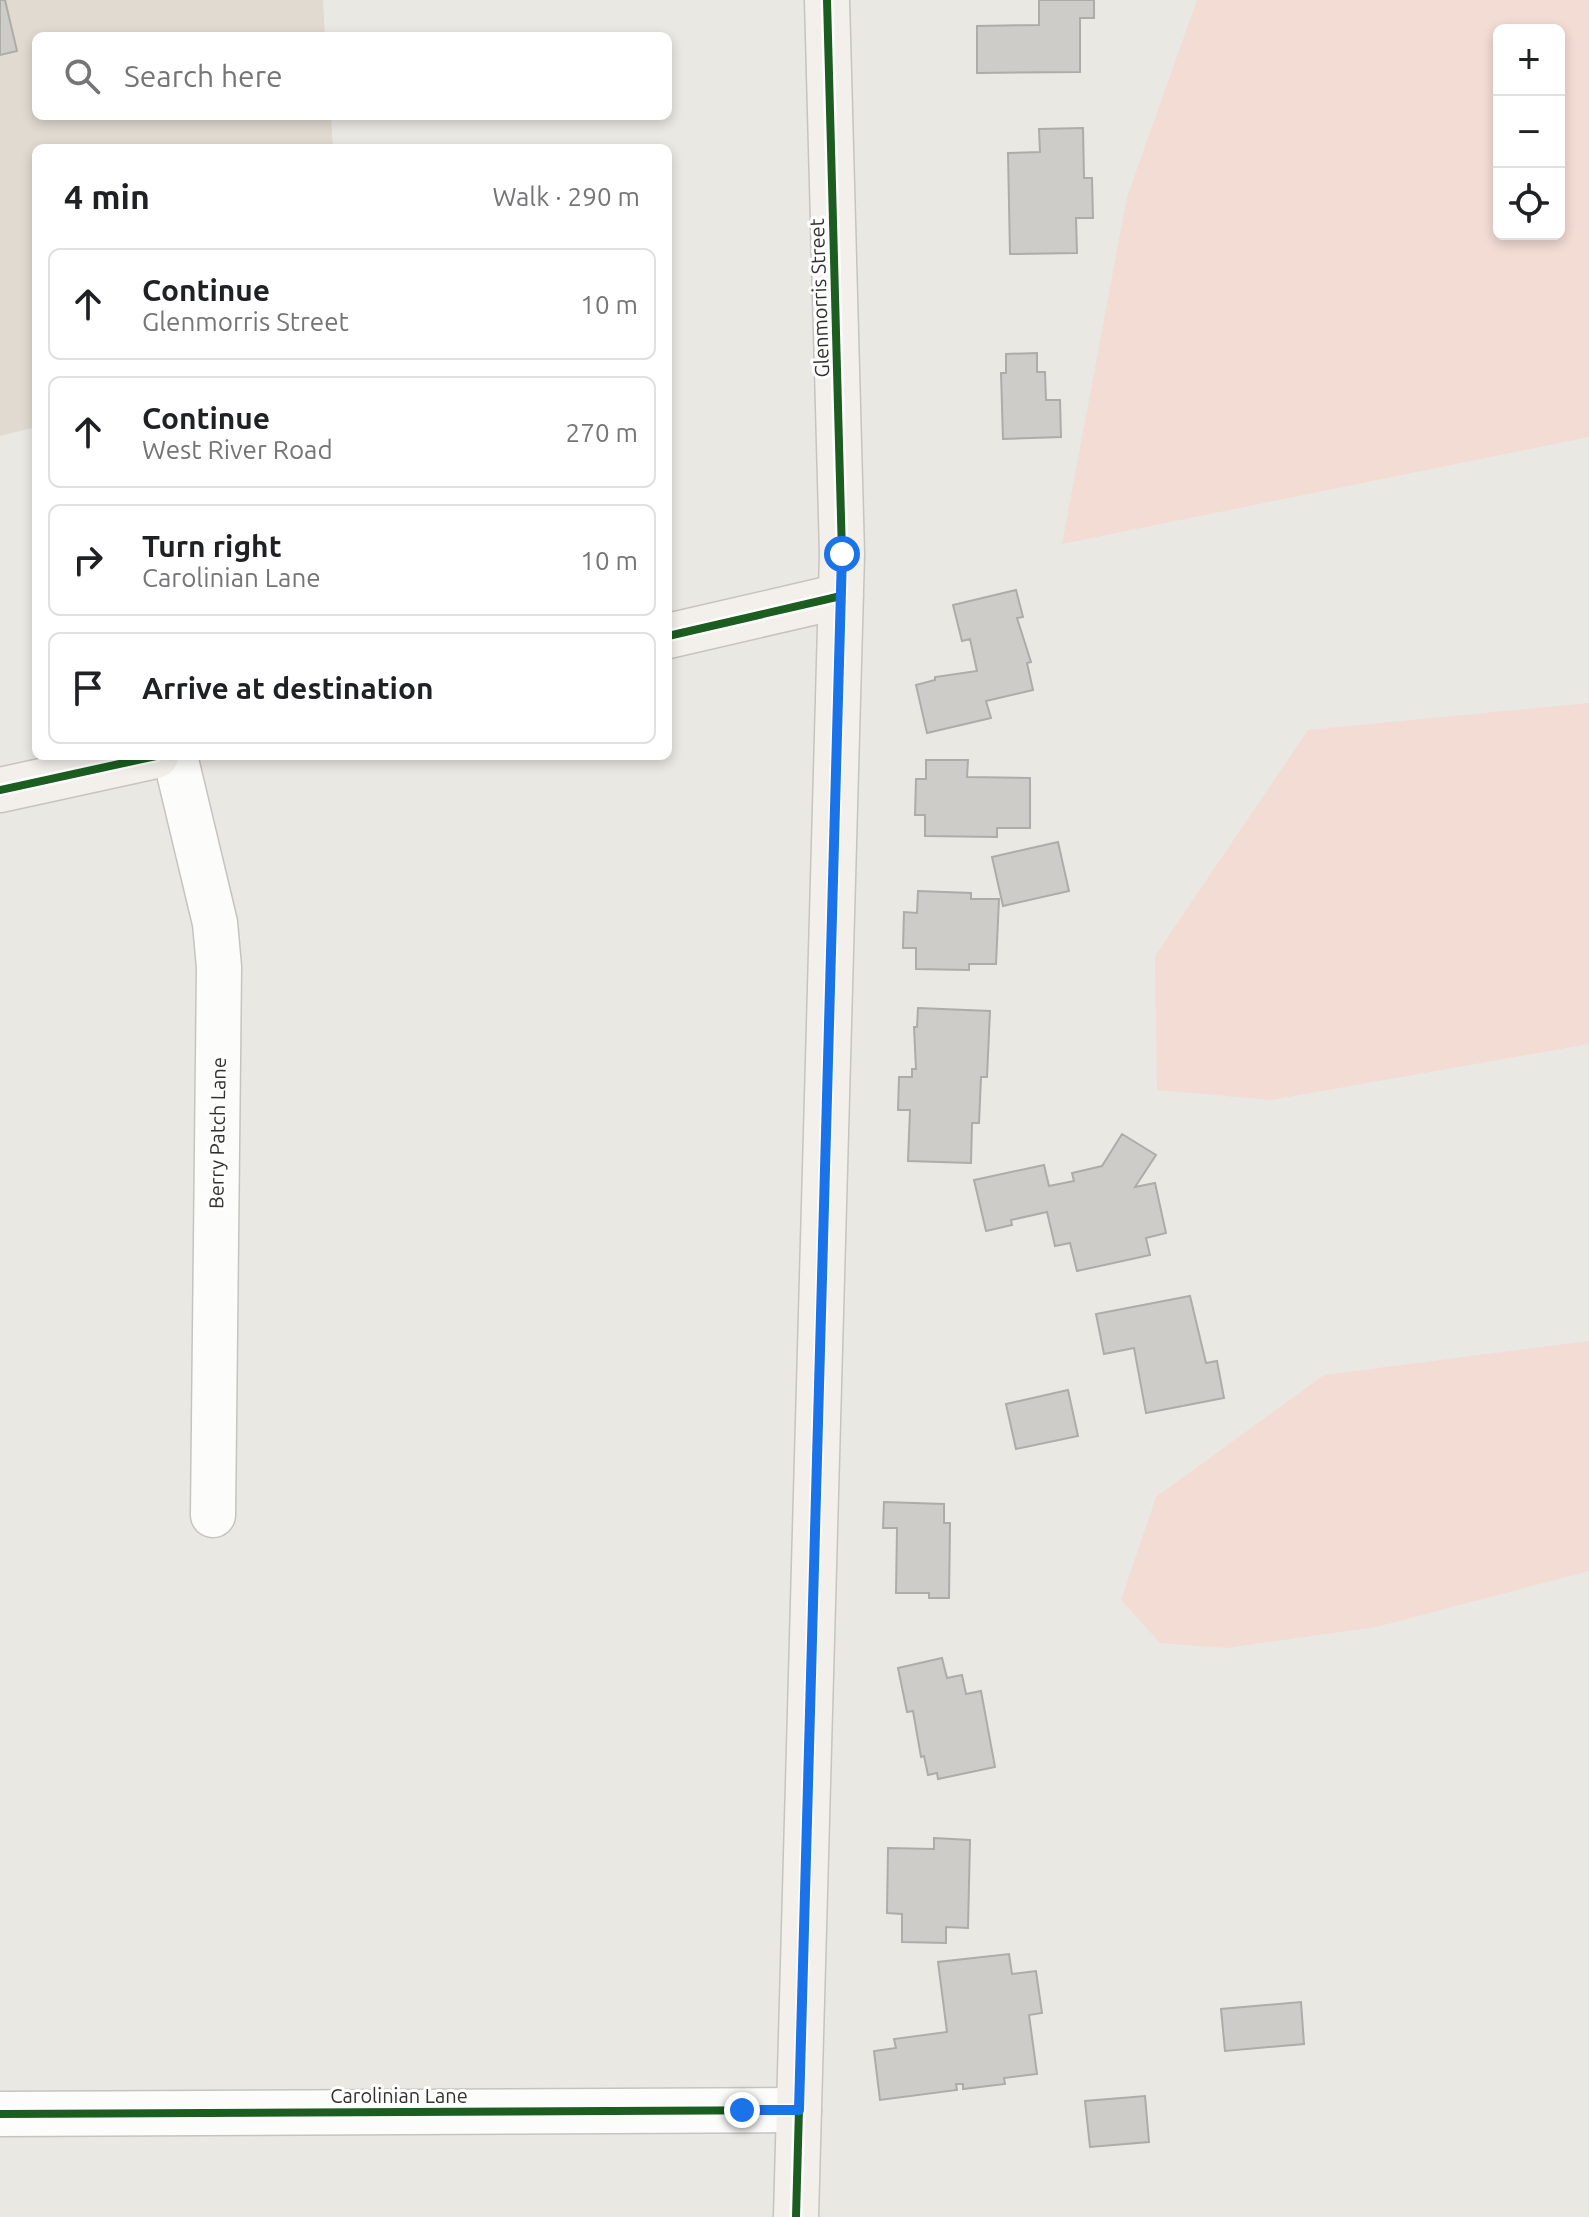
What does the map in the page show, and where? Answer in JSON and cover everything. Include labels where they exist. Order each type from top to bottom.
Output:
[{"type":"street","name":"Glenmorris Street","points":[[796,2217],[841,596],[827,0]]},
{"type":"street","points":[[672,635],[841,596]]},
{"type":"street","points":[[0,790],[138,760]]},
{"type":"street","name":"Berry Patch Lane","points":[[176,760],[215,923],[219,967],[213,1515]]},
{"type":"street","name":"Carolinian Lane","points":[[0,2114],[799,2110]]},
{"type":"shaded area","points":[[0,0],[323,0],[325,32],[32,32],[32,120],[331,120],[333,144],[32,144],[32,428],[0,436]]},
{"type":"shaded area","points":[[1197,0],[1589,0],[1589,437],[1062,544],[1127,197]]},
{"type":"shaded area","points":[[1589,703],[1589,1044],[1271,1100],[1157,1090],[1155,956],[1308,730]]},
{"type":"shaded area","points":[[1589,1341],[1589,1571],[1376,1627],[1226,1648],[1160,1643],[1121,1600],[1156,1497],[1324,1375]]},
{"type":"building","points":[[0,0],[5,0],[17,51],[0,55]]},
{"type":"building","points":[[1039,0],[1094,0],[1094,18],[1080,18],[1080,72],[977,73],[977,26],[1039,25]]},
{"type":"building","points":[[1083,128],[1084,178],[1092,178],[1093,218],[1076,218],[1077,253],[1010,254],[1008,153],[1040,152],[1039,129]]},
{"type":"building","points":[[1037,353],[1037,372],[1045,372],[1046,400],[1060,400],[1061,437],[1003,439],[1001,373],[1006,373],[1006,354]]},
{"type":"building","points":[[1016,590],[1023,617],[1017,618],[1031,662],[1027,663],[1033,690],[986,701],[991,718],[927,733],[916,685],[935,680],[935,677],[977,671],[970,639],[962,641],[953,605]]},
{"type":"building","points":[[926,760],[968,760],[967,777],[1030,778],[1030,828],[997,828],[997,837],[925,836],[925,815],[915,815],[916,779],[926,779]]},
{"type":"building","points":[[1058,842],[1069,891],[1003,906],[992,857]]},
{"type":"building","points":[[918,891],[971,893],[971,899],[999,899],[996,964],[969,964],[969,970],[916,969],[916,948],[903,948],[904,912],[917,913]]},
{"type":"building","points":[[918,1008],[990,1011],[987,1077],[981,1077],[979,1123],[972,1123],[971,1163],[908,1161],[910,1110],[898,1110],[899,1077],[912,1077],[912,1069],[916,1069],[914,1027],[917,1027]]},
{"type":"building","points":[[1122,1134],[1156,1155],[1135,1187],[1155,1183],[1166,1233],[1146,1238],[1150,1255],[1077,1271],[1070,1243],[1055,1246],[1047,1212],[1011,1220],[1012,1225],[986,1231],[974,1180],[1044,1165],[1049,1186],[1074,1181],[1072,1173],[1102,1166]]},
{"type":"building","points":[[1190,1296],[1206,1363],[1217,1361],[1224,1398],[1146,1413],[1134,1348],[1104,1354],[1096,1314]]},
{"type":"building","points":[[1068,1390],[1078,1436],[1016,1449],[1006,1404]]},
{"type":"building","points":[[884,1502],[944,1504],[944,1523],[950,1523],[949,1598],[929,1598],[929,1593],[896,1593],[897,1528],[883,1528]]},
{"type":"building","points":[[942,1658],[947,1678],[962,1675],[966,1694],[981,1691],[995,1767],[938,1779],[937,1773],[928,1775],[924,1756],[921,1757],[913,1711],[907,1712],[898,1668]]},
{"type":"building","points":[[934,1838],[970,1840],[968,1928],[946,1927],[946,1943],[902,1942],[902,1914],[887,1913],[888,1848],[934,1849]]},
{"type":"building","points":[[1009,1954],[1012,1974],[1036,1971],[1042,2013],[1029,2015],[1037,2074],[1004,2078],[1005,2084],[963,2089],[963,2084],[956,2084],[957,2090],[880,2100],[874,2051],[896,2048],[894,2039],[947,2032],[938,1962]]},
{"type":"building","points":[[1301,2002],[1304,2044],[1225,2051],[1221,2009]]},
{"type":"building","points":[[1145,2096],[1149,2142],[1090,2147],[1085,2101]]},
{"type":"cycle path","points":[[796,2217],[842,554],[827,0]]},
{"type":"cycle path","points":[[672,635],[841,596]]},
{"type":"cycle path","points":[[0,790],[138,760]]},
{"type":"cycle path","points":[[0,2114],[799,2110]]},
{"type":"route","points":[[742,2110],[799,2110],[842,554]]}]
